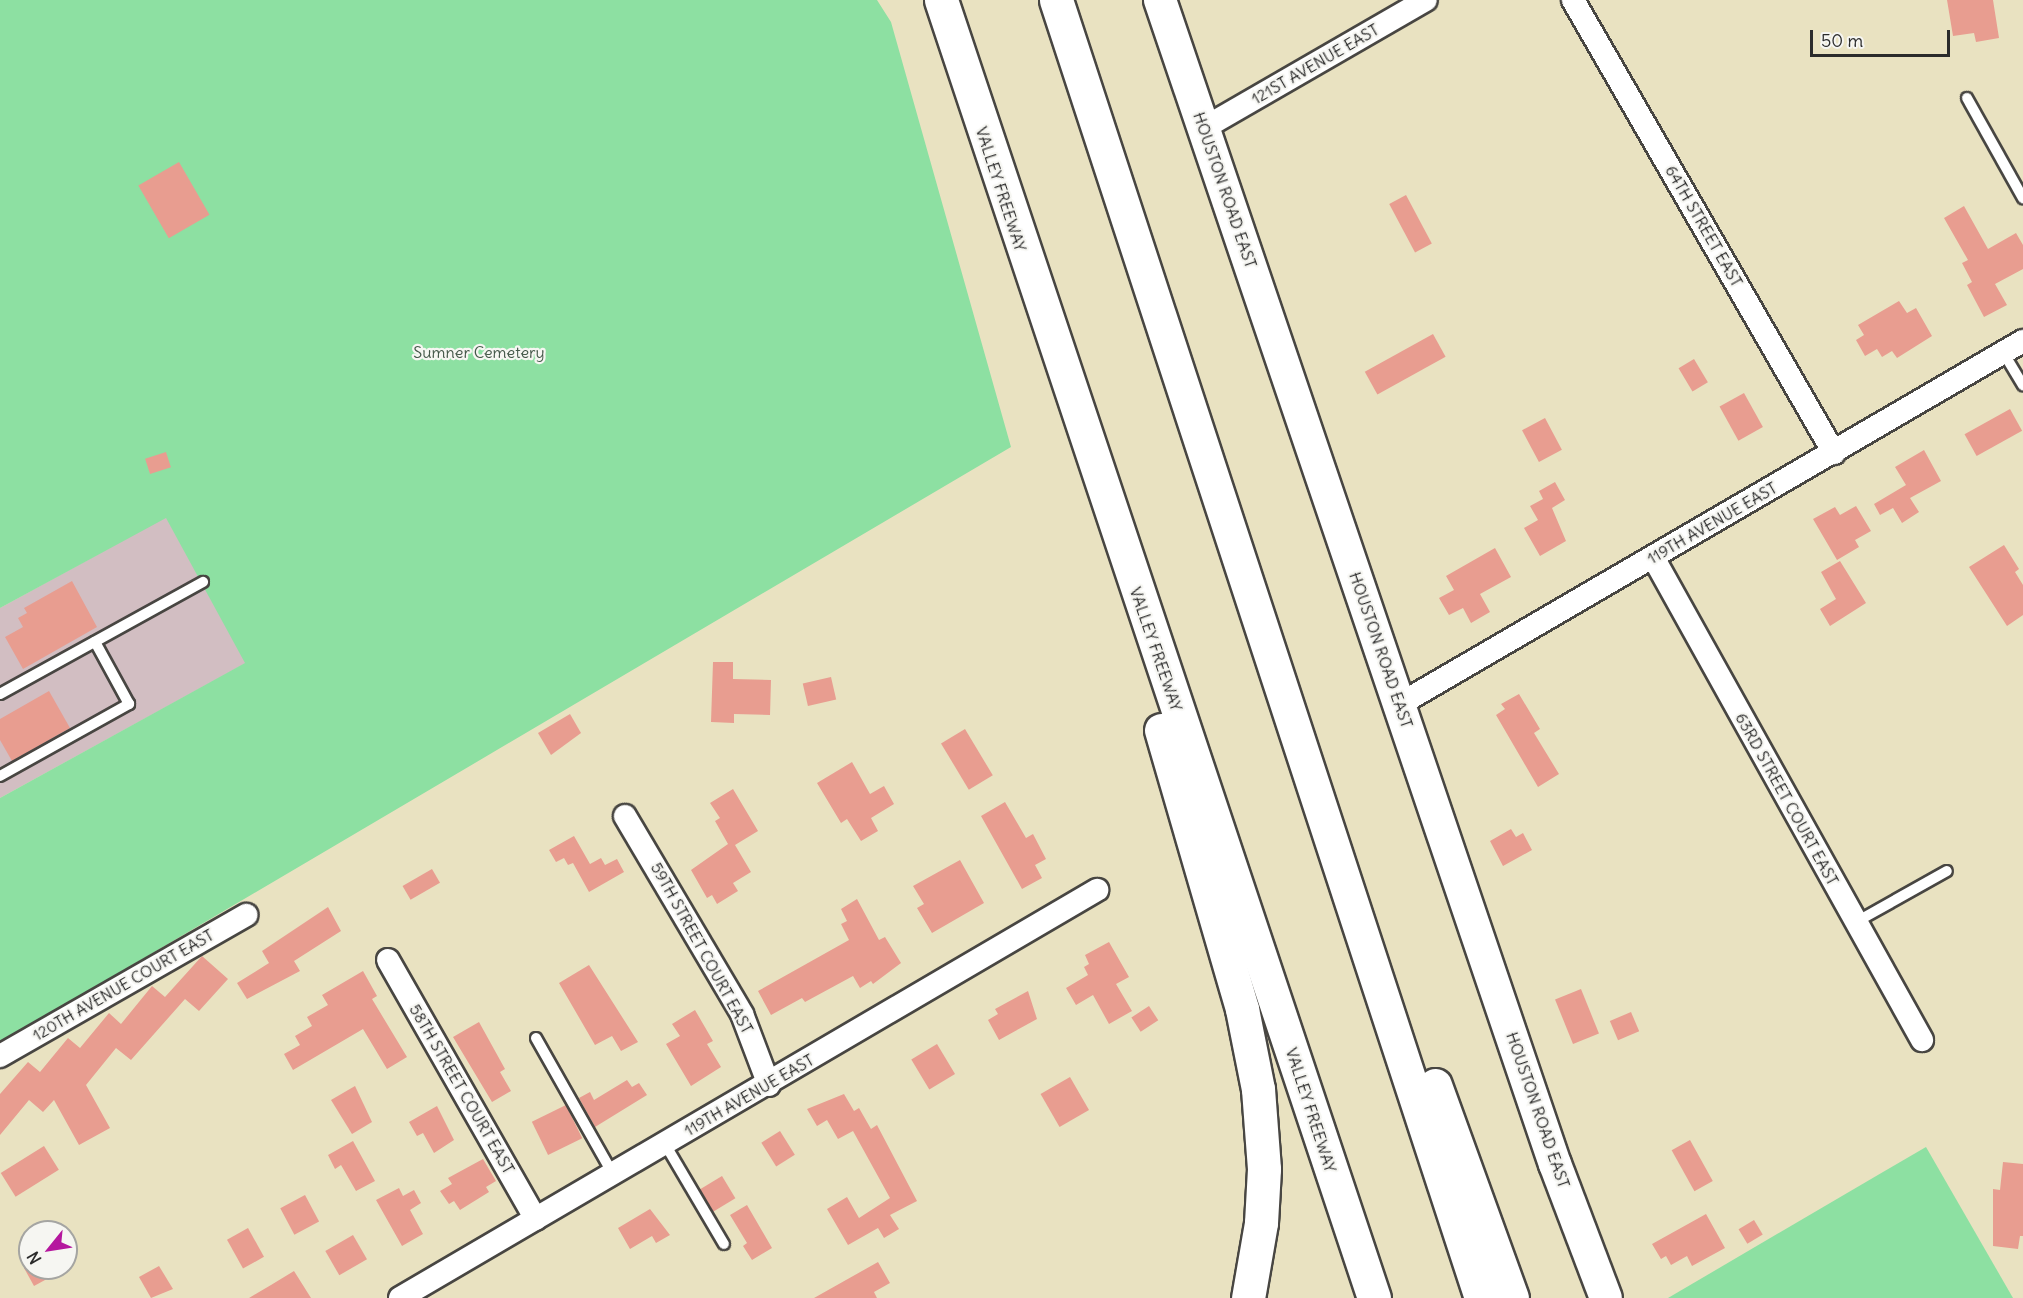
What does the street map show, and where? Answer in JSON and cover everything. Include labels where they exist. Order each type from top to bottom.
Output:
[{"type":"highway","name":"VALLEY FREEWAY","points":[[941,0],[1082,430],[1374,1298]]},
{"type":"highway","points":[[1056,0],[1481,1298]]},
{"type":"highway","points":[[1082,430],[1108,546],[1217,918],[1258,1089],[1264,1168],[1261,1223],[1248,1298]]},
{"type":"highway","points":[[1261,623],[1394,964],[1512,1298]]},
{"type":"street","name":"HOUSTON ROAD EAST","points":[[1160,0],[1555,1164],[1606,1298]]},
{"type":"street","name":"121ST AVENUE EAST","points":[[1204,128],[1426,0]]},
{"type":"street","name":"64TH STREET EAST","points":[[1573,0],[1834,453]]},
{"type":"street","name":"119TH AVENUE EAST","points":[[1400,704],[2023,341]]},
{"type":"street","name":"63RD STREET COURT EAST","points":[[1653,557],[1922,1040]]},
{"type":"street","name":"59TH STREET COURT EAST","points":[[625,816],[742,1014],[769,1085]]},
{"type":"street","name":"119TH AVENUE EAST","points":[[400,1298],[769,1085],[1097,890]]},
{"type":"street","name":"120TH AVENUE COURT EAST","points":[[0,1056],[246,915]]},
{"type":"street","name":"58TH STREET COURT EAST","points":[[388,960],[536,1218]]},
{"type":"lane","points":[[1967,98],[2023,198]]},
{"type":"lane","points":[[2003,352],[2023,385]]},
{"type":"lane","points":[[0,694],[203,582]]},
{"type":"lane","points":[[0,776],[129,704],[95,642]]},
{"type":"lane","points":[[1856,922],[1947,871]]},
{"type":"lane","points":[[536,1038],[613,1174]]},
{"type":"lane","points":[[665,1144],[724,1244]]},
{"type":"shaded area","points":[[166,517],[246,663],[0,798],[0,608]]},
{"type":"green space","name":"Sumner Cemetery","points":[[0,0],[877,0],[891,22],[1011,447],[0,1043],[0,798],[245,663],[166,518],[0,608]]},
{"type":"green space","points":[[1926,1147],[2013,1298],[1668,1298],[1883,1172]]},
{"type":"building","points":[[1947,0],[1993,0],[1999,38],[1976,42],[1974,33],[1953,36]]},
{"type":"building","points":[[179,162],[210,215],[169,238],[138,186]]},
{"type":"building","points":[[1406,195],[1432,244],[1415,252],[1389,204]]},
{"type":"building","points":[[1964,206],[1988,249],[2016,233],[2023,245],[2023,269],[1995,284],[2007,305],[1984,317],[1967,285],[1972,282],[1962,263],[1968,260],[1944,218]]},
{"type":"building","points":[[1899,301],[1907,313],[1916,308],[1932,336],[1897,358],[1892,351],[1882,357],[1877,349],[1865,356],[1856,340],[1864,335],[1858,325]]},
{"type":"building","points":[[1433,334],[1446,357],[1377,395],[1365,372]]},
{"type":"building","points":[[1694,359],[1708,382],[1692,391],[1679,368]]},
{"type":"building","points":[[1744,393],[1763,427],[1738,441],[1720,407]]},
{"type":"building","points":[[2010,409],[2022,431],[1977,456],[1965,434]]},
{"type":"building","points":[[1545,418],[1562,450],[1539,462],[1522,430]]},
{"type":"building","points":[[1924,450],[1941,481],[1910,498],[1919,512],[1902,523],[1893,508],[1880,515],[1874,504],[1906,485],[1895,467]]},
{"type":"building","points":[[166,452],[171,467],[150,474],[145,459]]},
{"type":"building","points":[[1555,482],[1565,500],[1552,508],[1566,541],[1540,556],[1524,528],[1538,520],[1530,506],[1543,499],[1539,491]]},
{"type":"building","points":[[1856,506],[1871,531],[1855,540],[1859,547],[1837,560],[1813,519],[1835,507],[1840,515]]},
{"type":"building","points":[[2004,545],[2019,569],[2015,572],[2023,585],[2023,615],[2007,626],[1969,567]]},
{"type":"building","points":[[1495,548],[1511,577],[1480,594],[1490,612],[1471,623],[1463,608],[1449,615],[1439,598],[1454,590],[1446,576]]},
{"type":"building","points":[[1840,561],[1866,603],[1830,626],[1820,609],[1836,599],[1821,572]]},
{"type":"building","points":[[72,581],[97,627],[23,669],[5,637],[23,627],[18,618],[27,613],[24,608]]},
{"type":"building","points":[[713,662],[733,662],[733,679],[771,680],[770,715],[734,714],[734,723],[711,722]]},
{"type":"building","points":[[831,677],[836,699],[808,706],[803,684]]},
{"type":"building","points":[[49,691],[70,728],[12,761],[0,740],[0,719]]},
{"type":"building","points":[[1519,694],[1540,729],[1534,733],[1559,774],[1538,787],[1496,715],[1505,709],[1501,704]]},
{"type":"building","points":[[570,714],[581,733],[551,755],[538,733]]},
{"type":"building","points":[[965,729],[993,775],[969,790],[941,743]]},
{"type":"building","points":[[852,762],[870,794],[884,786],[894,804],[871,818],[878,831],[861,841],[847,819],[841,823],[817,783]]},
{"type":"building","points":[[733,789],[758,831],[735,845],[751,872],[733,883],[738,891],[717,904],[712,895],[707,898],[691,870],[728,844],[715,821],[720,818],[710,803]]},
{"type":"building","points":[[1005,802],[1026,838],[1033,834],[1046,859],[1035,865],[1042,878],[1022,889],[981,816]]},
{"type":"building","points":[[1511,829],[1516,837],[1523,833],[1532,850],[1503,866],[1490,841]]},
{"type":"building","points":[[574,836],[590,864],[601,858],[605,865],[617,859],[624,872],[589,892],[573,863],[568,865],[564,858],[556,862],[549,850]]},
{"type":"building","points":[[960,860],[984,903],[932,933],[917,908],[924,904],[913,886]]},
{"type":"building","points":[[432,869],[440,883],[411,900],[403,886]]},
{"type":"building","points":[[857,899],[879,940],[885,937],[901,963],[873,984],[871,981],[860,988],[853,976],[805,1002],[802,998],[771,1015],[758,991],[849,940],[841,924],[847,921],[841,909]]},
{"type":"building","points":[[328,907],[341,931],[294,961],[300,971],[247,999],[237,983],[269,963],[262,951]]},
{"type":"building","points":[[1109,942],[1129,977],[1116,984],[1132,1011],[1109,1024],[1093,995],[1076,1005],[1066,988],[1088,975],[1084,967],[1089,964],[1085,955]]},
{"type":"building","points":[[202,956],[228,979],[199,1011],[185,999],[131,1060],[116,1048],[86,1085],[110,1128],[79,1145],[54,1100],[43,1112],[29,1100],[0,1135],[0,1094],[28,1062],[40,1072],[68,1038],[80,1048],[109,1013],[121,1024],[152,986],[165,997]]},
{"type":"building","points":[[589,965],[638,1042],[621,1051],[612,1036],[595,1045],[559,983]]},
{"type":"building","points":[[363,971],[377,996],[372,999],[407,1057],[387,1069],[363,1029],[293,1070],[284,1054],[300,1045],[295,1036],[312,1026],[307,1017],[328,1005],[322,995]]},
{"type":"building","points":[[1581,989],[1599,1034],[1573,1044],[1555,999]]},
{"type":"building","points":[[1028,991],[1037,1019],[999,1040],[988,1020],[998,1014],[995,1009]]},
{"type":"building","points":[[1149,1006],[1158,1020],[1141,1032],[1131,1017]]},
{"type":"building","points":[[695,1010],[713,1041],[707,1044],[721,1067],[691,1086],[666,1044],[680,1036],[672,1024]]},
{"type":"building","points":[[1631,1012],[1639,1031],[1618,1040],[1610,1021]]},
{"type":"building","points":[[479,1022],[505,1069],[500,1072],[511,1091],[492,1102],[453,1037]]},
{"type":"building","points":[[937,1044],[955,1074],[929,1089],[911,1059]]},
{"type":"building","points":[[1070,1077],[1089,1110],[1060,1127],[1041,1094]]},
{"type":"building","points":[[627,1080],[632,1087],[639,1083],[647,1095],[595,1127],[579,1098],[590,1092],[594,1100]]},
{"type":"building","points":[[355,1086],[372,1122],[352,1134],[331,1100]]},
{"type":"building","points":[[844,1094],[854,1111],[859,1108],[871,1129],[877,1125],[917,1201],[890,1215],[899,1229],[884,1238],[878,1228],[848,1245],[827,1209],[847,1197],[859,1218],[890,1198],[853,1131],[838,1139],[827,1120],[817,1126],[807,1109]]},
{"type":"building","points":[[566,1105],[582,1138],[548,1155],[532,1122]]},
{"type":"building","points":[[437,1106],[454,1140],[434,1153],[423,1133],[417,1136],[409,1122]]},
{"type":"building","points":[[780,1131],[795,1155],[776,1166],[761,1143]]},
{"type":"building","points":[[1690,1140],[1713,1181],[1694,1191],[1672,1150]]},
{"type":"building","points":[[353,1141],[375,1181],[356,1191],[341,1165],[335,1169],[328,1155]]},
{"type":"building","points":[[44,1146],[59,1170],[16,1197],[1,1173]]},
{"type":"building","points":[[483,1159],[496,1181],[486,1187],[489,1192],[460,1210],[454,1201],[449,1204],[440,1191],[452,1184],[448,1178]]},
{"type":"building","points":[[2003,1162],[2023,1164],[2023,1236],[2020,1236],[2018,1249],[1993,1246],[1993,1189],[2000,1190]]},
{"type":"building","points":[[722,1176],[735,1198],[713,1212],[700,1189]]},
{"type":"building","points":[[399,1188],[403,1196],[414,1190],[421,1203],[410,1210],[423,1234],[402,1246],[376,1200]]},
{"type":"building","points":[[305,1195],[319,1221],[294,1235],[280,1208]]},
{"type":"building","points":[[747,1205],[772,1248],[752,1260],[743,1246],[747,1243],[730,1215]]},
{"type":"building","points":[[650,1209],[670,1235],[656,1243],[652,1236],[630,1249],[618,1228]]},
{"type":"building","points":[[1706,1214],[1725,1248],[1692,1266],[1687,1256],[1671,1265],[1666,1256],[1661,1259],[1652,1244]]},
{"type":"building","points":[[1754,1220],[1763,1235],[1747,1244],[1739,1229]]},
{"type":"building","points":[[248,1228],[264,1257],[243,1268],[227,1240]]},
{"type":"building","points":[[353,1235],[367,1259],[339,1275],[325,1251]]},
{"type":"building","points":[[878,1262],[890,1283],[874,1292],[877,1298],[814,1298]]},
{"type":"building","points":[[159,1266],[173,1289],[151,1298],[139,1277]]},
{"type":"building","points":[[294,1271],[311,1298],[249,1298],[271,1285]]},
{"type":"building","points":[[31,1280],[45,1280],[34,1286]]}]
